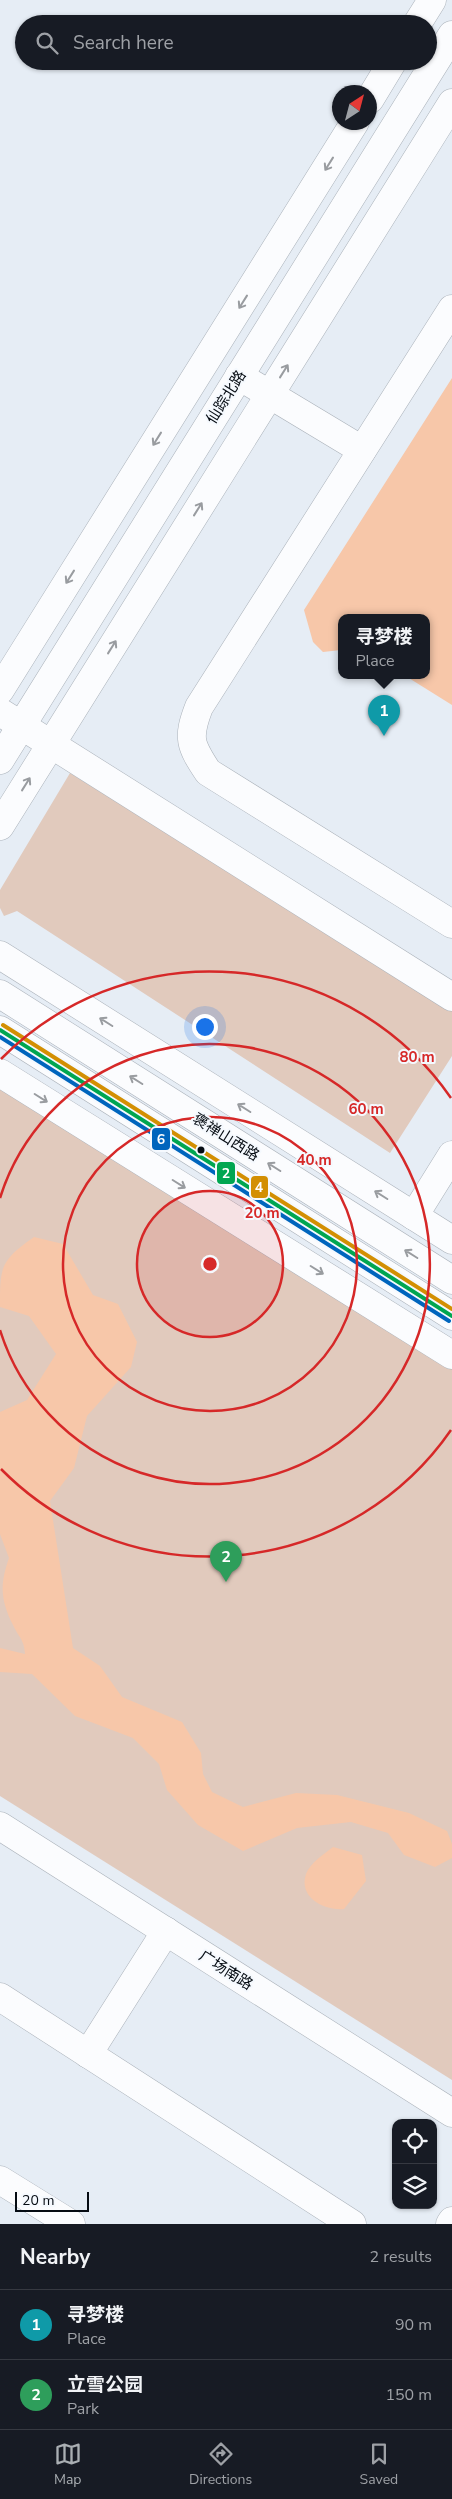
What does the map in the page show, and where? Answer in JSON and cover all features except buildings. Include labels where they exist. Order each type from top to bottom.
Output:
[{"type":"street","points":[[423,15],[432,0]]},
{"type":"street","name":"仙踪北路","points":[[437,59],[452,35]]},
{"type":"street","points":[[377,87],[388,70]]},
{"type":"street","name":"仙踪北路","points":[[0,760],[11,719],[240,376],[430,70]]},
{"type":"street","points":[[0,826],[452,104]]},
{"type":"street","points":[[0,690],[350,130]]},
{"type":"street","points":[[452,309],[199,706],[191,726],[193,748],[208,772],[452,924]]},
{"type":"street","points":[[240,376],[362,450]]},
{"type":"street","points":[[11,719],[452,997]]},
{"type":"street","points":[[0,955],[452,1240]]},
{"type":"street","name":"褒禅山西路","points":[[0,994],[452,1280]]},
{"type":"street","name":"褒禅山西路","points":[[0,1030],[452,1316]]},
{"type":"street","points":[[0,1073],[452,1355]]},
{"type":"street","points":[[414,1216],[452,1155]]},
{"type":"street","name":"广场南路","points":[[0,1826],[452,2113]]},
{"type":"street","points":[[88,2054],[166,1931]]},
{"type":"street","points":[[0,1997],[352,2224]]},
{"type":"street","points":[[0,2180],[70,2224]]},
{"type":"shaded area","points":[[452,378],[452,705],[410,679],[430,679],[430,614],[338,614],[338,650],[323,652],[313,642],[304,610]]},
{"type":"shaded area","points":[[70,773],[452,1010],[452,1056],[390,1153],[17,911],[4,916],[0,908],[0,890]]},
{"type":"shaded area","points":[[0,1082],[452,1369],[452,2080],[0,1796]]},
{"type":"shaded area","points":[[34,1237],[63,1244],[93,1295],[118,1304],[137,1342],[131,1367],[87,1416],[74,1468],[50,1501],[73,1648],[100,1666],[122,1697],[182,1722],[201,1753],[203,1774],[212,1792],[243,1807],[296,1793],[337,1795],[409,1813],[447,1831],[452,1844],[452,1858],[435,1867],[404,1855],[388,1833],[351,1822],[297,1828],[243,1851],[198,1825],[167,1790],[159,1764],[133,1738],[75,1716],[32,1674],[0,1672],[0,1648],[25,1654],[22,1642],[9,1616],[3,1592],[4,1576],[9,1558],[0,1534],[0,1412],[27,1400],[56,1354],[29,1316],[0,1307],[4,1266],[14,1252]]},
{"type":"shaded area","points":[[333,1847],[362,1855],[366,1881],[344,1909],[329,1908],[322,1905],[309,1896],[306,1890],[305,1882],[308,1870]]},
{"type":"transit line","name":"4","points":[[3,1025],[452,1309]]},
{"type":"transit line","name":"2","points":[[0,1030],[452,1316]]},
{"type":"transit line","name":"6","points":[[0,1037],[449,1321]]},
{"type":"place","name":"寻梦楼","points":[[384,736]]},
{"type":"place","name":"立雪公园","points":[[226,1582]]}]
